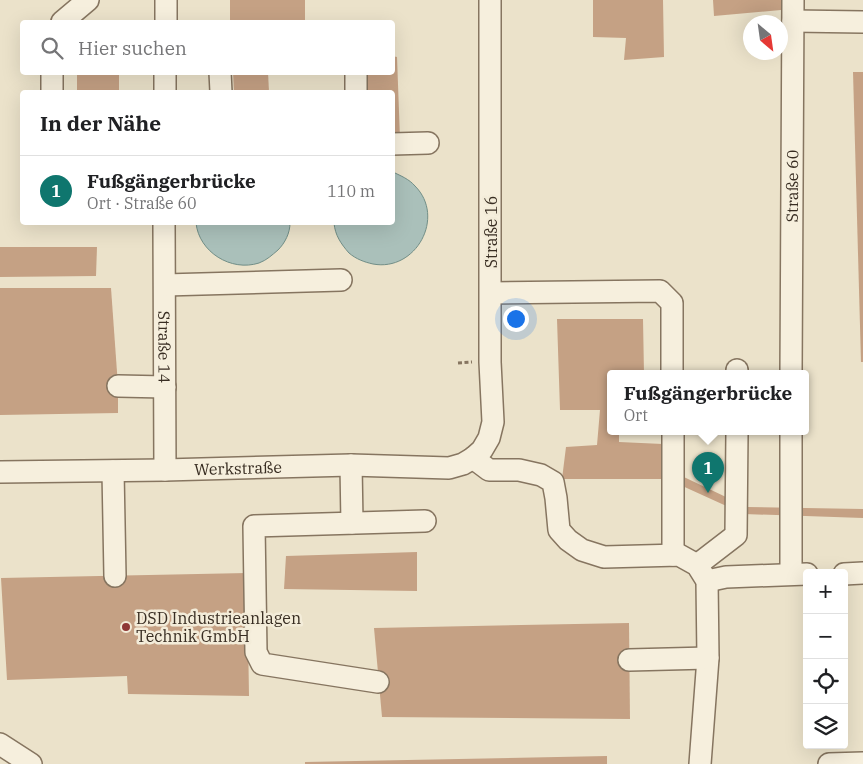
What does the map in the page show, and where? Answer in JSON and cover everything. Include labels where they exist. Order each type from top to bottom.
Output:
[{"type":"street","points":[[64,20],[88,0]]},
{"type":"street","points":[[166,0],[166,20]]},
{"type":"street","name":"Straße 16","points":[[473,458],[482,450],[489,438],[492,422],[490,362],[490,0]]},
{"type":"street","name":"Straße 60","points":[[792,370],[793,0]]},
{"type":"street","points":[[793,21],[863,22]]},
{"type":"street","points":[[52,75],[52,90]]},
{"type":"street","points":[[165,75],[165,90]]},
{"type":"street","points":[[220,75],[221,90]]},
{"type":"street","points":[[356,75],[356,90]]},
{"type":"street","points":[[395,144],[428,143]]},
{"type":"street","name":"Straße 14","points":[[164,225],[165,470]]},
{"type":"street","points":[[164,285],[341,280]]},
{"type":"street","points":[[491,293],[660,291],[672,303],[672,370]]},
{"type":"street","points":[[118,386],[165,387]]},
{"type":"street","points":[[673,435],[673,555]]},
{"type":"street","points":[[700,764],[708,658],[702,573],[736,535],[737,435]]},
{"type":"street","points":[[473,458],[489,470],[519,470],[541,475],[553,482],[559,530],[568,540],[582,550],[604,557],[679,555],[702,573],[726,577],[799,574],[791,435]]},
{"type":"street","name":"Werkstraße","points":[[0,472],[351,465],[449,468],[463,464],[473,458]]},
{"type":"street","points":[[351,465],[352,523]]},
{"type":"street","points":[[113,471],[115,576]]},
{"type":"street","points":[[378,682],[262,664],[256,652],[254,526],[425,521]]},
{"type":"street","points":[[848,574],[863,573]]},
{"type":"street","points":[[629,660],[708,658]]},
{"type":"street","points":[[0,744],[31,764]]},
{"type":"street","points":[[829,764],[863,763]]},
{"type":"path","points":[[474,354],[474,362]]},
{"type":"water","points":[[395,173],[415,186],[424,199],[428,212],[427,226],[422,240],[402,260],[388,264],[373,264],[354,257],[343,246],[334,225],[395,225]]},
{"type":"water","points":[[197,225],[290,225],[287,238],[278,250],[262,262],[248,265],[238,265],[218,257],[203,243]]},
{"type":"building","points":[[230,0],[305,0],[305,20],[230,20]]},
{"type":"building","points":[[593,0],[663,0],[664,57],[624,60],[626,38],[593,37]]},
{"type":"building","points":[[713,0],[781,0],[781,10],[714,16]]},
{"type":"building","points":[[395,57],[397,57],[400,139],[395,139],[395,90],[366,90],[365,75],[395,75]]},
{"type":"building","points":[[853,72],[863,72],[863,362],[861,362]]},
{"type":"building","points":[[77,75],[119,75],[119,90],[77,90]]},
{"type":"building","points":[[233,75],[268,75],[269,90],[234,90]]},
{"type":"building","points":[[0,247],[97,247],[96,276],[0,277]]},
{"type":"building","points":[[0,288],[111,288],[118,386],[118,413],[0,415]]},
{"type":"building","points":[[557,319],[643,319],[644,370],[607,370],[607,435],[619,435],[619,442],[663,444],[666,479],[562,479],[566,447],[597,445],[600,410],[560,410]]},
{"type":"building","points":[[667,469],[747,507],[863,509],[863,518],[744,514],[667,479]]},
{"type":"building","points":[[417,552],[417,591],[284,589],[286,556]]},
{"type":"building","name":"DSD Industrieanlagen Technik GmbH","points":[[247,573],[249,696],[128,694],[127,676],[7,680],[1,578]]},
{"type":"building","points":[[629,623],[630,719],[382,717],[374,628]]},
{"type":"building","points":[[607,756],[607,764],[305,764],[305,762]]},
{"type":"place","name":"Fußgängerbrücke","points":[[708,493]]},
{"type":"place","name":"DSD Industrieanlagen Technik GmbH","points":[[126,627]]}]
